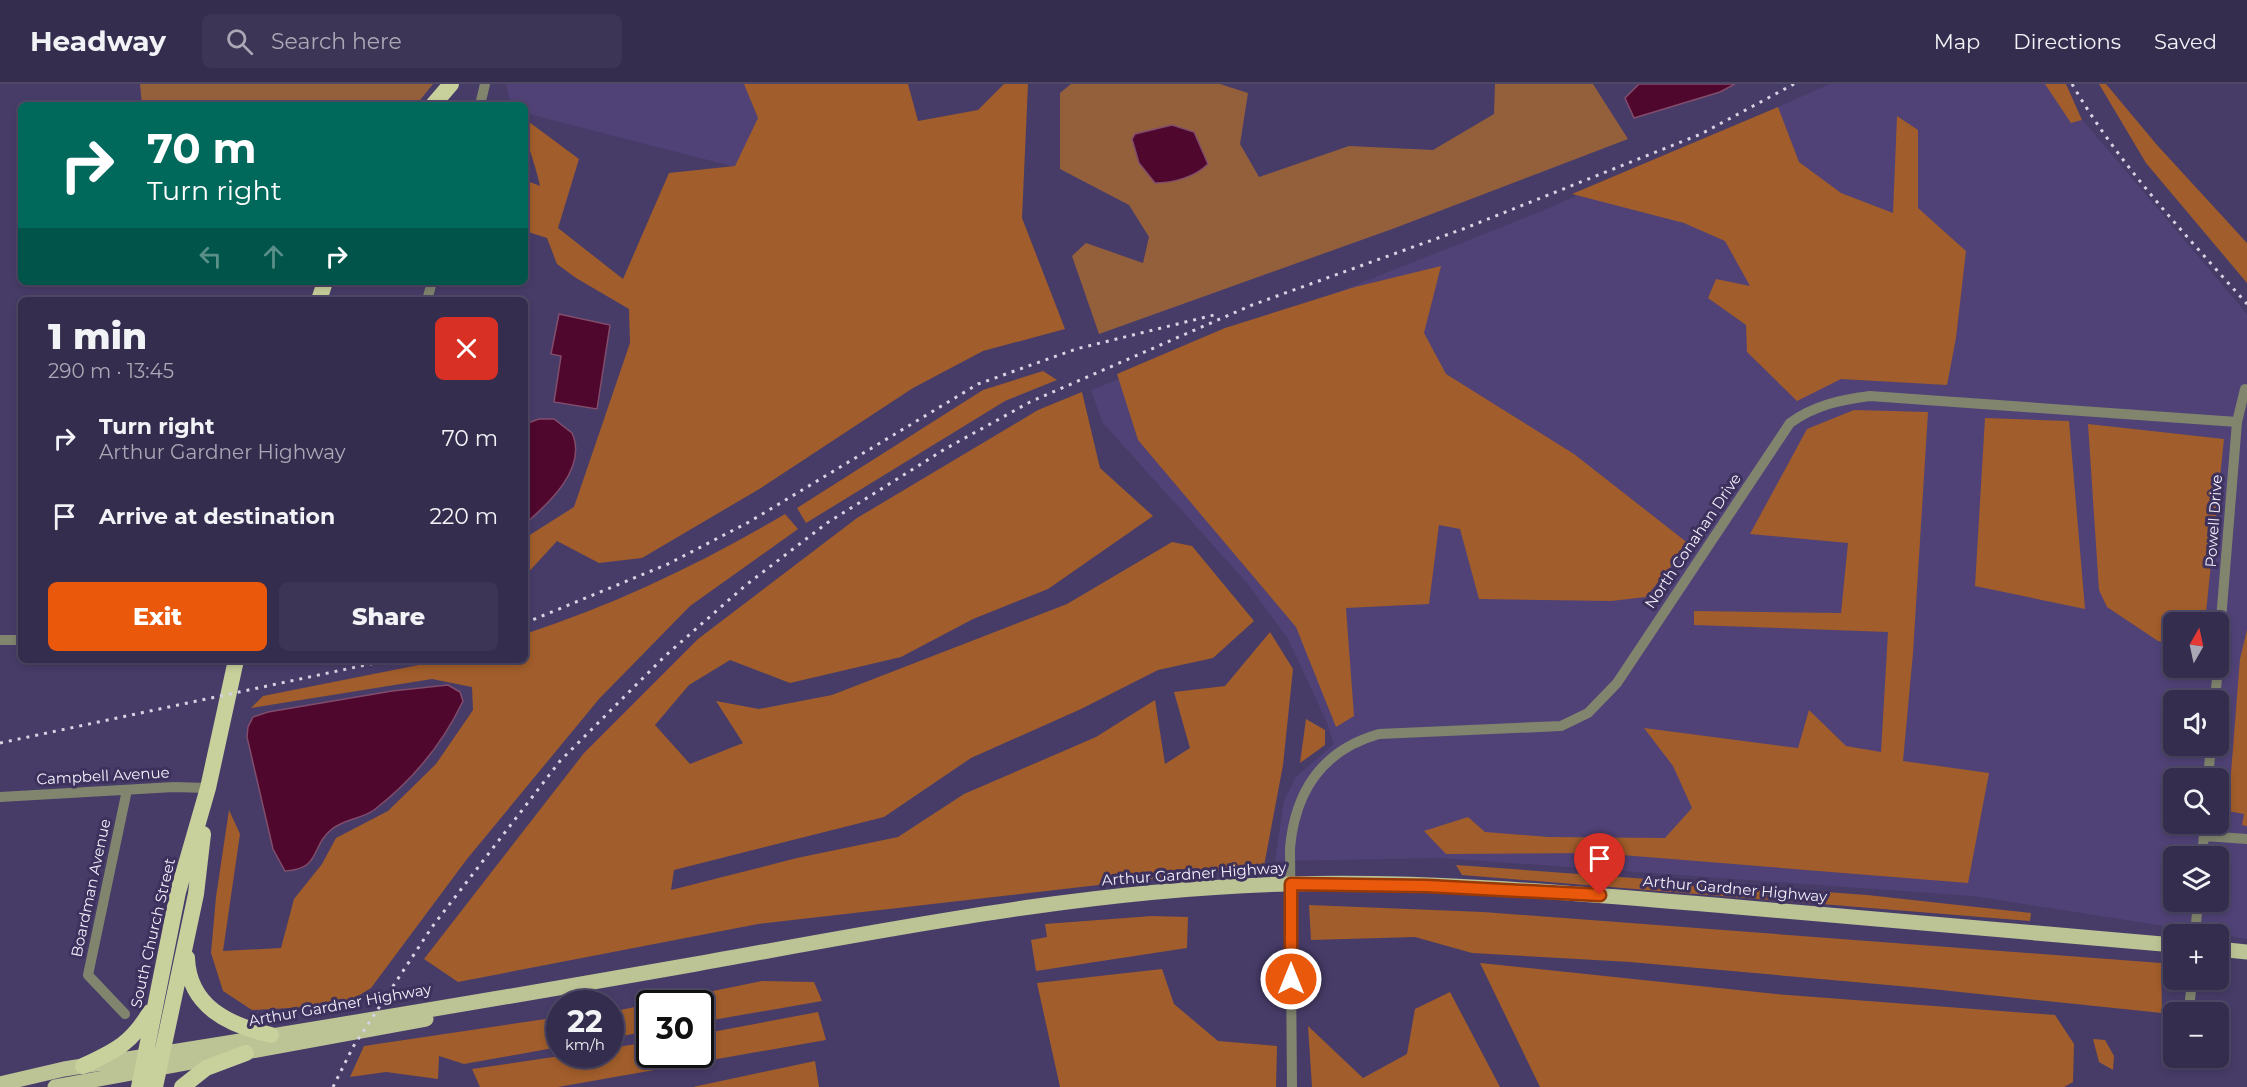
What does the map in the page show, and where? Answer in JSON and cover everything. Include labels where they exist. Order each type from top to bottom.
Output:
[{"type":"highway","points":[[436,102],[451,84]]},
{"type":"highway","name":"South Church Street","points":[[142,1071],[178,892],[208,788],[235,663]]},
{"type":"highway","name":"South Church Street","points":[[155,1087],[196,894],[208,788]]},
{"type":"highway","points":[[186,942],[189,977],[202,1001],[230,1023],[271,1035]]},
{"type":"highway","points":[[83,1066],[114,1052],[134,1037],[156,1001]]},
{"type":"highway","points":[[182,1087],[206,1068],[246,1053]]},
{"type":"main road","name":"Arthur Gardner Highway","points":[[55,1087],[142,1071],[161,1061],[271,1035],[967,916],[1070,901],[1291,884],[1427,886],[1576,893],[2163,944]]},
{"type":"main road","points":[[2229,950],[2247,952]]},
{"type":"main road","name":"Arthur Gardner Highway","points":[[161,1061],[246,1053],[374,1030],[688,965]]},
{"type":"main road","name":"Arthur Gardner Highway","points":[[0,1084],[83,1066],[142,1071]]},
{"type":"street","points":[[481,102],[485,84]]},
{"type":"street","name":"Powell Drive","points":[[2222,612],[2237,422],[2245,388]]},
{"type":"street","name":"North Conahan Drive","points":[[1292,1087],[1292,826],[1299,800],[1313,777],[1338,754],[1365,738],[1379,734],[1562,726],[1588,713],[1617,683],[1790,423],[1810,409],[1839,400],[1870,396],[2237,422]]},
{"type":"street","points":[[0,640],[18,640]]},
{"type":"street","name":"Campbell Avenue","points":[[0,797],[174,787],[208,788]]},
{"type":"street","name":"Boardman Avenue","points":[[125,1014],[88,975],[127,790]]},
{"type":"street","points":[[2203,846],[2204,836],[2247,839]]},
{"type":"shaded area","points":[[140,84],[433,84],[418,102],[142,102]]},
{"type":"shaded area","points":[[506,84],[833,84],[735,167],[528,114],[528,102],[510,102]]},
{"type":"shaded area","points":[[744,84],[908,84],[918,121],[978,110],[1004,84],[1028,84],[1022,218],[1065,329],[983,351],[913,388],[761,488],[642,558],[599,563],[557,541],[528,573],[528,536],[574,507],[630,343],[629,309],[576,278],[557,264],[547,238],[528,232],[528,181],[540,186],[528,145],[528,121],[579,159],[558,228],[623,279],[669,173],[735,166],[758,118]]},
{"type":"shaded area","points":[[1071,84],[1220,84],[1248,93],[1240,144],[1259,177],[1349,146],[1433,150],[1494,114],[1495,84],[1593,84],[1628,139],[1395,228],[1099,334],[1072,256],[1086,243],[1143,263],[1149,237],[1129,205],[1060,169],[1060,93]]},
{"type":"shaded area","points":[[1639,84],[1735,84],[1720,92],[1634,118],[1625,98]]},
{"type":"shaded area","points":[[1830,84],[2052,84],[2247,314],[2247,939],[2229,936],[2229,924],[2163,924],[2163,926],[1973,896],[1442,858],[1275,861],[1284,801],[1296,777],[1334,744],[1325,718],[1288,639],[1248,584],[1103,423],[1091,390],[1542,211]]},
{"type":"shaded area","points":[[2045,84],[2066,84],[2082,120],[2071,123]]},
{"type":"shaded area","points":[[2099,84],[2106,84],[2157,145],[2247,243],[2247,283],[2146,163]]},
{"type":"shaded area","points":[[1778,107],[1799,162],[1841,193],[1893,213],[1897,116],[1918,130],[1918,208],[1966,251],[1956,338],[1947,385],[1841,379],[1797,401],[1747,352],[1746,325],[1708,298],[1716,279],[1750,286],[1725,241],[1684,223],[1572,194]]},
{"type":"shaded area","points":[[1172,125],[1194,132],[1208,164],[1203,169],[1183,178],[1155,183],[1139,163],[1132,139],[1135,134]]},
{"type":"shaded area","points":[[1441,266],[1424,333],[1446,374],[1574,454],[1689,544],[1646,597],[1611,601],[1479,599],[1460,529],[1439,525],[1429,604],[1346,608],[1354,716],[1336,727],[1296,627],[1138,440],[1117,374],[1225,328],[1355,287]]},
{"type":"shaded area","points":[[559,314],[610,325],[597,409],[554,402],[561,356],[551,354]]},
{"type":"shaded area","points":[[1043,371],[1057,380],[1005,401],[806,523],[797,508],[983,390]]},
{"type":"shaded area","points":[[1082,392],[1100,468],[1153,516],[1048,589],[973,619],[901,657],[790,683],[730,660],[689,685],[655,725],[690,764],[743,743],[716,701],[759,709],[832,695],[1067,604],[1172,542],[1192,546],[1254,621],[1213,658],[1158,670],[1081,709],[971,758],[884,817],[674,870],[671,890],[797,858],[898,837],[964,794],[1096,737],[1155,700],[1165,764],[1190,748],[1174,692],[1225,686],[1270,632],[1293,669],[1283,765],[1264,866],[758,924],[458,982],[424,959],[584,753],[698,639],[857,518],[1038,410]]},
{"type":"shaded area","points":[[1854,410],[1928,412],[1913,653],[1903,761],[1989,773],[1968,883],[1597,853],[1446,854],[1424,831],[1468,817],[1485,832],[1548,837],[1665,838],[1692,808],[1673,766],[1644,728],[1798,748],[1809,710],[1846,746],[1881,752],[1888,632],[1694,625],[1694,611],[1841,613],[1848,543],[1750,534],[1807,429]]},
{"type":"shaded area","points":[[1985,418],[2069,421],[2085,609],[1975,586]]},
{"type":"shaded area","points":[[539,419],[554,419],[572,433],[576,446],[575,459],[563,484],[528,521],[528,423]]},
{"type":"shaded area","points":[[2088,424],[2224,439],[2206,612],[2163,612],[2163,642],[2158,641],[2107,607],[2099,590]]},
{"type":"shaded area","points":[[785,514],[798,529],[690,606],[599,699],[467,859],[371,988],[343,1005],[252,1010],[223,991],[211,953],[216,897],[229,810],[240,834],[223,951],[281,948],[294,899],[322,864],[336,838],[388,811],[436,764],[473,710],[472,687],[432,679],[251,708],[263,696],[429,663],[528,663],[528,633],[625,596],[722,549]]},
{"type":"shaded area","points":[[2247,630],[2247,826],[2242,825],[2244,814],[2229,811],[2240,659]]},
{"type":"shaded area","points":[[448,685],[460,692],[463,701],[436,747],[414,774],[374,810],[332,829],[305,866],[285,871],[273,849],[247,737],[248,727],[253,717],[268,712],[392,691]]},
{"type":"shaded area","points":[[1306,719],[1325,730],[1325,745],[1300,763]]},
{"type":"shaded area","points":[[1456,865],[1867,895],[2031,913],[2030,921],[1462,875]]},
{"type":"shaded area","points":[[1309,905],[1483,912],[2161,963],[2162,1013],[1922,988],[1630,962],[1472,953],[1415,937],[1311,940]]},
{"type":"shaded area","points":[[1152,916],[1188,917],[1187,948],[1036,971],[1031,940],[1047,937],[1045,924]]},
{"type":"shaded area","points":[[1480,963],[1776,994],[2055,1015],[2074,1044],[2073,1082],[2064,1087],[1540,1087]]},
{"type":"shaded area","points":[[1162,969],[1174,1004],[1218,1041],[1277,1046],[1276,1087],[1060,1087],[1037,983]]},
{"type":"shaded area","points":[[762,981],[814,982],[822,1001],[714,1020],[714,991]]},
{"type":"shaded area","points":[[1450,992],[1500,1087],[1312,1087],[1308,1026],[1363,1078],[1407,1054],[1415,1009]]},
{"type":"shaded area","points":[[636,1007],[636,1033],[624,1036],[624,1009]]},
{"type":"shaded area","points":[[818,1012],[826,1040],[714,1060],[714,1032]]},
{"type":"shaded area","points":[[546,1019],[546,1049],[464,1064],[439,1056],[438,1079],[386,1072],[350,1077],[364,1046]]},
{"type":"shaded area","points":[[2093,1039],[2105,1040],[2114,1056],[2113,1070],[2099,1062]]},
{"type":"shaded area","points":[[636,1044],[636,1068],[666,1068],[558,1087],[480,1087],[472,1069],[546,1058],[546,1068],[624,1068],[624,1046]]},
{"type":"shaded area","points":[[815,1061],[819,1087],[693,1087]]},
{"type":"railway","points":[[333,1087],[353,1047],[432,927],[560,761],[665,656],[746,585],[827,523],[945,449],[1030,402],[1252,305],[1463,229],[1701,134],[1794,84]]},
{"type":"railway","points":[[2072,84],[2090,114],[2132,171],[2247,304]]},
{"type":"railway","points":[[528,622],[668,564],[749,522],[978,384],[1076,349],[1214,315]]},
{"type":"railway","points":[[0,743],[375,663]]},
{"type":"route","points":[[1291,979],[1291,884],[1427,886],[1600,895]]}]
